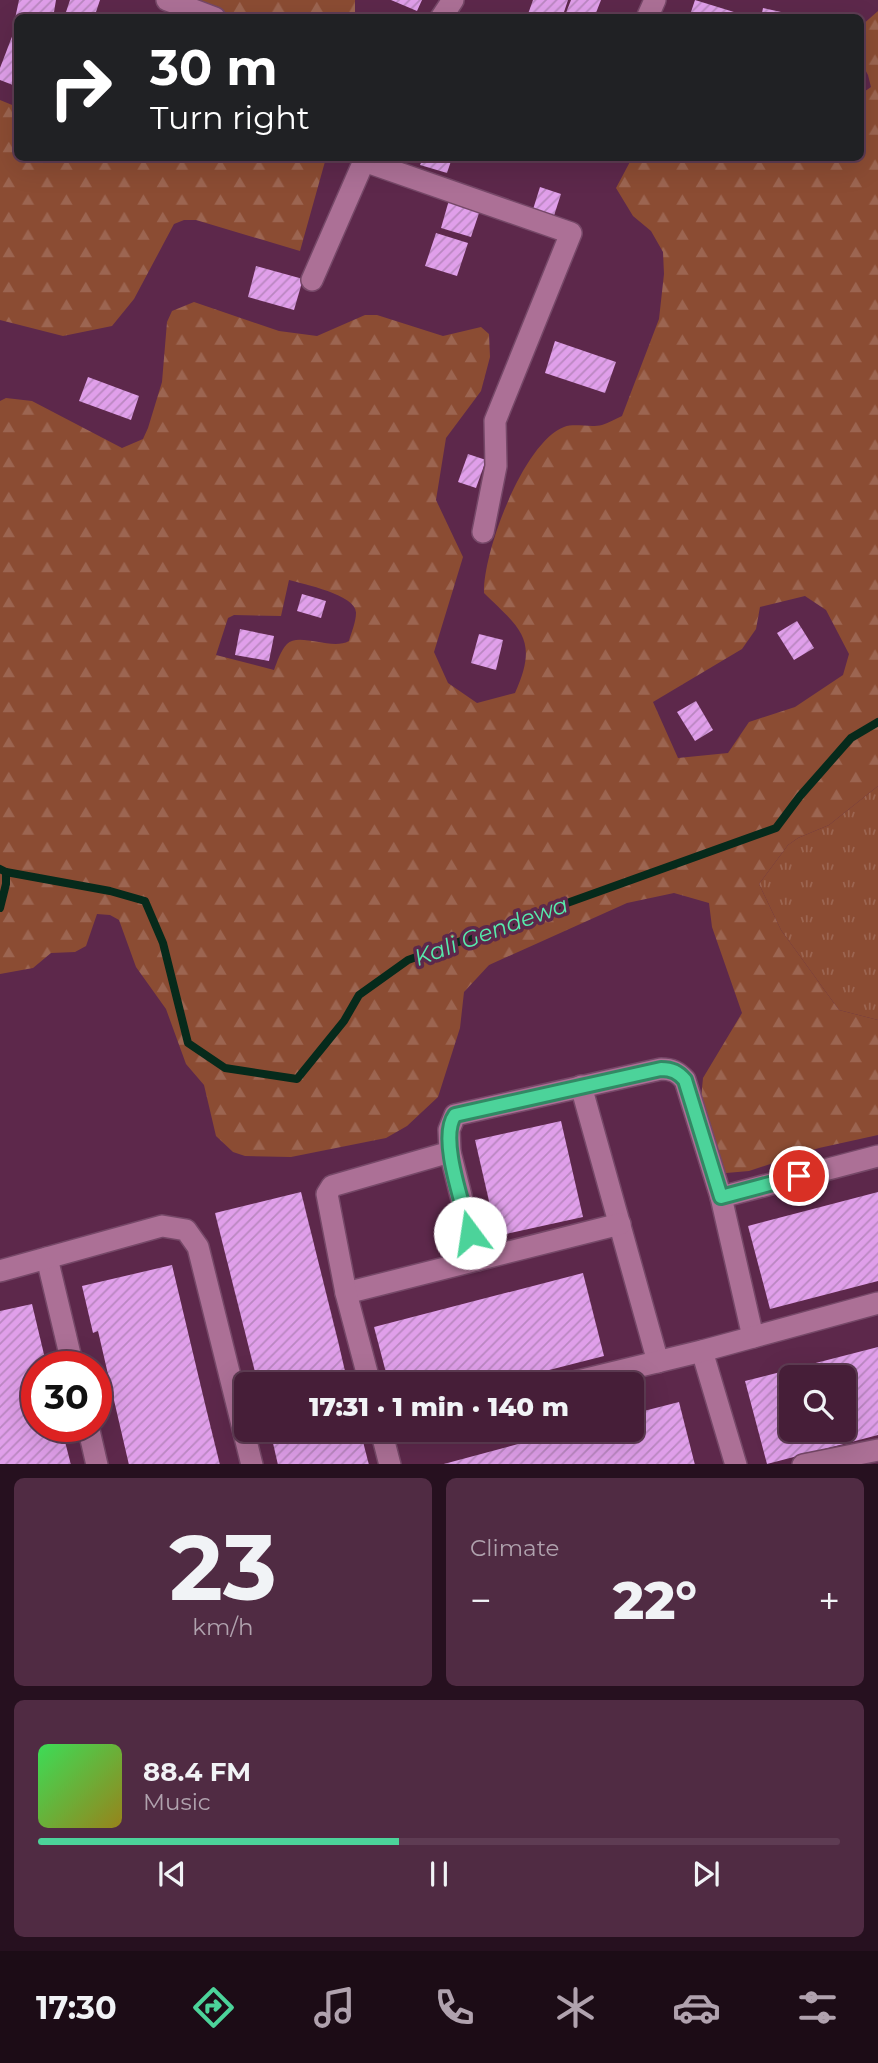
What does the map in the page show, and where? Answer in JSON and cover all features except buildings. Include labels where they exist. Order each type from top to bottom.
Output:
[{"type":"street","points":[[167,0],[204,14]]},
{"type":"street","points":[[312,281],[364,161]]},
{"type":"street","points":[[371,161],[571,233],[495,421],[496,466],[483,532]]},
{"type":"street","points":[[477,1260],[450,1152],[449,1129],[451,1121],[460,1112],[670,1069],[685,1080],[721,1197],[753,1337]]},
{"type":"street","points":[[581,1086],[658,1362]]},
{"type":"street","points":[[367,1372],[346,1293],[326,1199],[329,1189],[450,1152]]},
{"type":"street","points":[[721,1197],[878,1156]]},
{"type":"street","points":[[346,1293],[620,1224]]},
{"type":"street","points":[[0,1271],[162,1226],[186,1230],[198,1247],[252,1464]]},
{"type":"street","points":[[47,1258],[69,1351]]},
{"type":"street","points":[[616,1372],[878,1303]]},
{"type":"street","points":[[702,1351],[736,1464]]},
{"type":"street","points":[[92,1442],[97,1464]]},
{"type":"street","points":[[385,1442],[390,1464]]},
{"type":"street","points":[[808,1464],[878,1450]]},
{"type":"green space","points":[[179,0],[355,0],[355,14],[174,14]]},
{"type":"green space","points":[[878,11],[878,786],[829,825],[788,845],[759,884],[781,930],[839,1010],[878,1020],[878,1135],[819,1148],[749,1171],[726,1173],[717,1166],[701,1099],[703,1078],[742,1013],[712,927],[709,903],[674,893],[627,903],[489,965],[464,992],[460,1028],[438,1097],[407,1126],[386,1138],[291,1157],[245,1156],[233,1152],[216,1136],[204,1085],[186,1064],[166,1009],[136,967],[119,920],[110,915],[97,914],[86,946],[75,952],[51,953],[33,968],[0,974],[0,401],[6,398],[32,401],[122,448],[143,439],[162,382],[167,322],[172,311],[194,302],[279,331],[317,336],[365,315],[377,315],[443,336],[481,327],[489,334],[490,357],[481,391],[446,438],[436,500],[463,557],[434,652],[448,683],[477,703],[515,693],[525,660],[522,637],[508,616],[484,593],[490,552],[508,501],[534,454],[549,437],[564,427],[602,425],[622,416],[659,319],[664,274],[663,252],[651,231],[633,216],[616,188],[630,161],[864,161],[864,92],[871,87],[864,68],[864,23]],"holes":[[[289,580],[328,591],[354,607],[356,616],[349,641],[342,644],[292,641],[283,649],[274,670],[216,655],[228,618],[234,615],[281,616]],[[805,596],[826,610],[849,654],[843,675],[795,707],[749,722],[728,753],[678,758],[653,702],[742,649],[756,629],[760,607]]]},
{"type":"green space","points":[[0,100],[14,106],[14,161],[325,161],[300,251],[196,220],[184,220],[174,224],[134,299],[112,326],[63,336],[0,320]]},
{"type":"green space","points":[[878,786],[878,1020],[839,1010],[781,930],[759,884],[788,845],[829,825]]},
{"type":"waterway","name":"Kali Gendewa","points":[[6,872],[110,891],[145,901],[163,943],[188,1043],[225,1068],[297,1079],[344,1021],[359,995],[408,960],[776,828],[851,738],[878,722]]},
{"type":"waterway","points":[[0,869],[6,872],[0,908]]},
{"type":"route","points":[[470,1233],[450,1152],[449,1129],[455,1115],[661,1069],[670,1069],[685,1080],[721,1197],[799,1176]]}]
